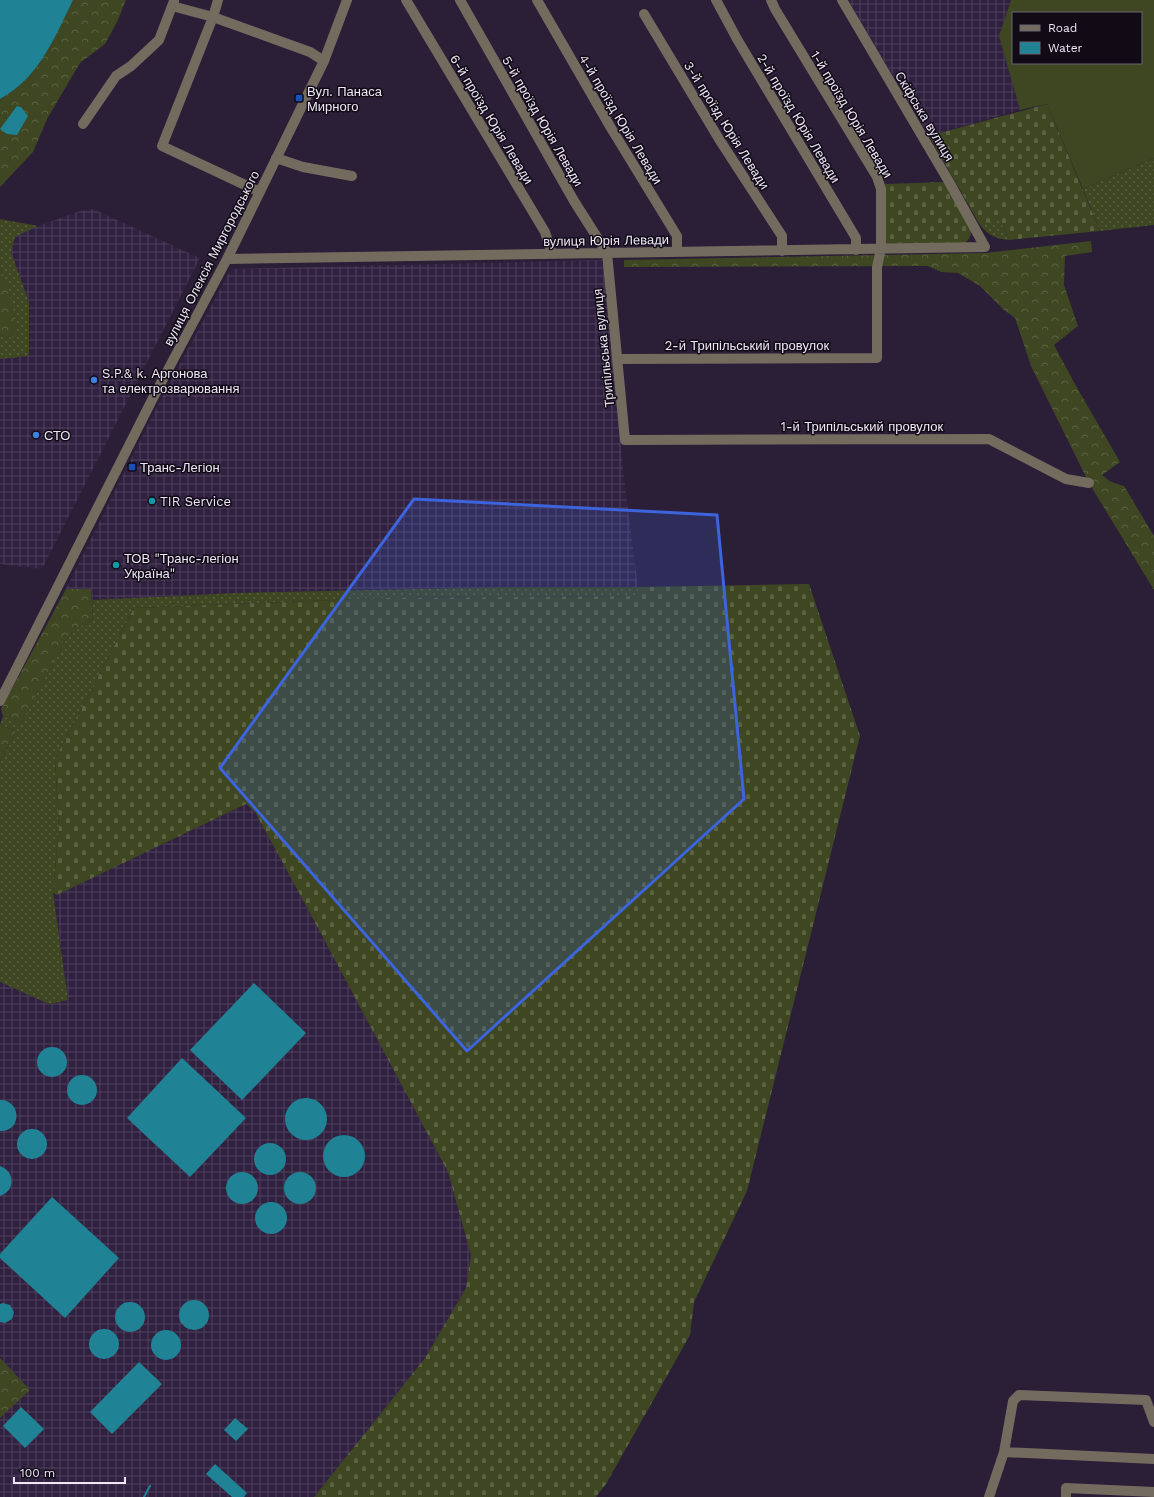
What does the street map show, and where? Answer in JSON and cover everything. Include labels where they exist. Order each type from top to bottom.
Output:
[{"type":"street","points":[[218,0],[213,17],[162,146],[260,192]]},
{"type":"street","name":"вулиця Олексія Миргородського","points":[[0,701],[155,394],[227,259],[324,61],[347,0]]},
{"type":"street","name":"6-й проїзд Юрія Левади","points":[[406,0],[545,232],[552,254]]},
{"type":"street","name":"5-й проїзд Юрія Левади","points":[[460,0],[574,201],[607,253]]},
{"type":"street","name":"4-й проїзд Юрія Левади","points":[[536,0],[611,128],[677,236],[677,252]]},
{"type":"street","name":"2-й проїзд Юрія Левади","points":[[716,0],[737,39],[856,238],[856,250]]},
{"type":"street","name":"1-й проїзд Юрія Левади","points":[[771,0],[779,16],[877,177],[882,189],[880,249],[877,267],[877,358]]},
{"type":"street","name":"Скіфська вулиця","points":[[842,0],[948,180],[985,247]]},
{"type":"street","points":[[83,124],[116,76],[131,66],[159,40],[173,3],[310,52],[324,61]]},
{"type":"street","name":"3-й проїзд Юрія Левади","points":[[644,14],[719,139],[782,236],[782,251]]},
{"type":"street","points":[[276,158],[303,167],[352,176]]},
{"type":"street","name":"вулиця Юрія Левади","points":[[227,259],[985,247]]},
{"type":"street","name":"Трипільська вулиця","points":[[607,253],[625,440]]},
{"type":"street","name":"2-й Трипільський провулок","points":[[617,359],[877,358]]},
{"type":"street","name":"1-й Трипільський провулок","points":[[625,440],[989,438],[1066,479],[1089,483]]},
{"type":"street","points":[[989,1497],[1004,1452],[1013,1401],[1019,1395],[1146,1400],[1154,1422]]},
{"type":"street","points":[[1004,1452],[1154,1459]]},
{"type":"street","points":[[1066,1497],[1066,1488],[1154,1492]]},
{"type":"highlighted area","points":[[414,499],[717,515],[744,799],[467,1051],[220,768]]},
{"type":"shaded area","points":[[848,0],[1011,0],[999,36],[1020,110],[929,136]]},
{"type":"shaded area","points":[[93,209],[200,258],[42,569],[0,564],[0,359],[29,356],[29,302],[11,252],[15,237],[38,226],[80,211]]},
{"type":"shaded area","points":[[603,260],[624,478],[638,587],[386,589],[235,593],[92,600],[91,589],[66,589],[162,397],[231,269]]},
{"type":"shaded area","points":[[246,804],[255,812],[448,1172],[471,1255],[466,1288],[425,1358],[314,1497],[0,1497],[0,982],[49,1004],[68,1000],[53,893],[57,895]]},
{"type":"green space","points":[[73,0],[126,0],[117,22],[105,44],[80,63],[47,119],[33,152],[0,187],[0,99],[14,90],[25,80],[44,56]]},
{"type":"green space","points":[[1011,0],[1154,0],[1154,158],[1083,189],[1047,104],[1020,110],[999,36]]},
{"type":"green space","points":[[1047,104],[1100,231],[1009,240],[999,219],[980,225],[929,136]]},
{"type":"green space","points":[[1154,158],[1154,225],[1100,231],[1083,189]]},
{"type":"green space","points":[[944,182],[971,229],[969,239],[963,244],[884,246],[885,184]]},
{"type":"green space","points":[[999,218],[1009,240],[1000,239],[993,236],[980,225]]},
{"type":"green space","points":[[0,219],[38,226],[15,237],[11,252],[29,302],[29,356],[0,359],[0,334],[4,338],[15,316],[0,265]]},
{"type":"green space","points":[[1091,241],[1092,252],[1065,256],[1064,285],[1078,326],[1054,345],[1120,462],[1102,475],[1111,482],[1124,486],[1154,536],[1154,590],[1089,483],[1031,366],[1015,318],[1004,310],[980,286],[958,273],[941,272],[928,266],[624,267],[624,260],[985,253]]},
{"type":"green space","points":[[0,265],[15,315],[16,330],[13,337],[4,338],[0,334]]},
{"type":"green space","points":[[809,584],[860,736],[747,1191],[694,1302],[690,1335],[606,1484],[596,1497],[314,1497],[425,1358],[466,1288],[471,1255],[448,1172],[255,812],[246,804],[57,895],[53,893],[59,825],[55,759],[134,608],[383,598],[637,596],[638,587]]},
{"type":"green space","points":[[515,587],[638,587],[638,596],[383,598],[134,608],[55,759],[59,825],[53,893],[68,1000],[49,1004],[0,982],[0,762],[16,731],[0,725],[3,716],[20,724],[66,639],[78,628],[93,618],[92,600],[235,593]]},
{"type":"green space","points":[[66,589],[91,589],[93,618],[78,628],[66,639],[20,725],[3,716],[1,709]]},
{"type":"green space","points":[[0,725],[16,731],[0,762]]},
{"type":"green space","points":[[0,1358],[30,1390],[0,1418]]},
{"type":"water","points":[[0,0],[73,0],[44,56],[25,80],[14,90],[0,99]]},
{"type":"water","points":[[17,106],[21,107],[28,116],[17,135],[7,134],[0,129]]},
{"type":"water","points":[[254,983],[306,1033],[242,1100],[190,1050]]},
{"type":"water","points":[[52,1047],[63,1051],[67,1062],[63,1073],[52,1077],[41,1073],[37,1062],[41,1051]]},
{"type":"water","points":[[182,1058],[246,1118],[190,1177],[127,1118]]},
{"type":"water","points":[[82,1075],[93,1079],[97,1090],[93,1101],[82,1105],[71,1101],[67,1090],[71,1079]]},
{"type":"water","points":[[302,1098],[310,1098],[321,1104],[327,1115],[327,1123],[321,1134],[310,1140],[302,1140],[291,1134],[285,1123],[285,1115],[291,1104]]},
{"type":"water","points":[[0,1100],[7,1101],[12,1105],[16,1116],[12,1127],[7,1130],[0,1131]]},
{"type":"water","points":[[32,1129],[43,1133],[47,1144],[43,1155],[32,1159],[21,1155],[17,1144],[21,1133]]},
{"type":"water","points":[[340,1135],[348,1135],[359,1141],[365,1152],[365,1160],[359,1171],[348,1177],[340,1177],[329,1171],[323,1160],[323,1152],[329,1141]]},
{"type":"water","points":[[270,1143],[281,1148],[286,1159],[281,1170],[270,1175],[259,1170],[254,1159],[259,1148]]},
{"type":"water","points":[[0,1166],[9,1172],[12,1181],[9,1190],[0,1196]]},
{"type":"water","points":[[242,1172],[253,1177],[258,1188],[253,1199],[242,1204],[231,1199],[226,1188],[231,1177]]},
{"type":"water","points":[[300,1172],[311,1177],[316,1188],[311,1199],[300,1204],[289,1199],[284,1188],[289,1177]]},
{"type":"water","points":[[52,1197],[119,1258],[65,1318],[0,1258],[0,1254]]},
{"type":"water","points":[[271,1202],[282,1207],[287,1218],[282,1229],[271,1234],[260,1229],[255,1218],[260,1207]]},
{"type":"water","points":[[194,1300],[205,1304],[209,1315],[205,1326],[194,1330],[183,1326],[179,1315],[183,1304]]},
{"type":"water","points":[[130,1302],[141,1306],[145,1317],[141,1328],[130,1332],[119,1328],[115,1317],[119,1306]]},
{"type":"water","points":[[3,1303],[10,1305],[14,1312],[12,1319],[5,1323],[0,1322],[0,1304]]},
{"type":"water","points":[[104,1329],[115,1333],[119,1344],[115,1355],[104,1359],[93,1355],[89,1344],[93,1333]]},
{"type":"water","points":[[166,1330],[177,1334],[181,1345],[177,1356],[166,1360],[155,1356],[151,1345],[155,1334]]},
{"type":"water","points":[[139,1362],[162,1384],[112,1434],[90,1412]]},
{"type":"water","points":[[21,1407],[44,1429],[25,1448],[3,1426]]},
{"type":"water","points":[[235,1418],[248,1429],[236,1441],[224,1430]]},
{"type":"water","points":[[215,1464],[247,1493],[244,1497],[232,1497],[206,1474]]},
{"type":"waterway","points":[[144,1497],[150,1486]]},
{"type":"place","name":"Вул. Панаса Мирного","points":[[299,98]]},
{"type":"place","name":"S.P.& k. Аргонова та електрозварювання","points":[[94,380]]},
{"type":"place","name":"СТО","points":[[36,435]]},
{"type":"place","name":"Транс-Легіон","points":[[132,467]]},
{"type":"place","name":"TIR Service","points":[[152,501]]},
{"type":"place","name":"ТОВ \"Транс-легіон Україна\"","points":[[116,565]]}]
